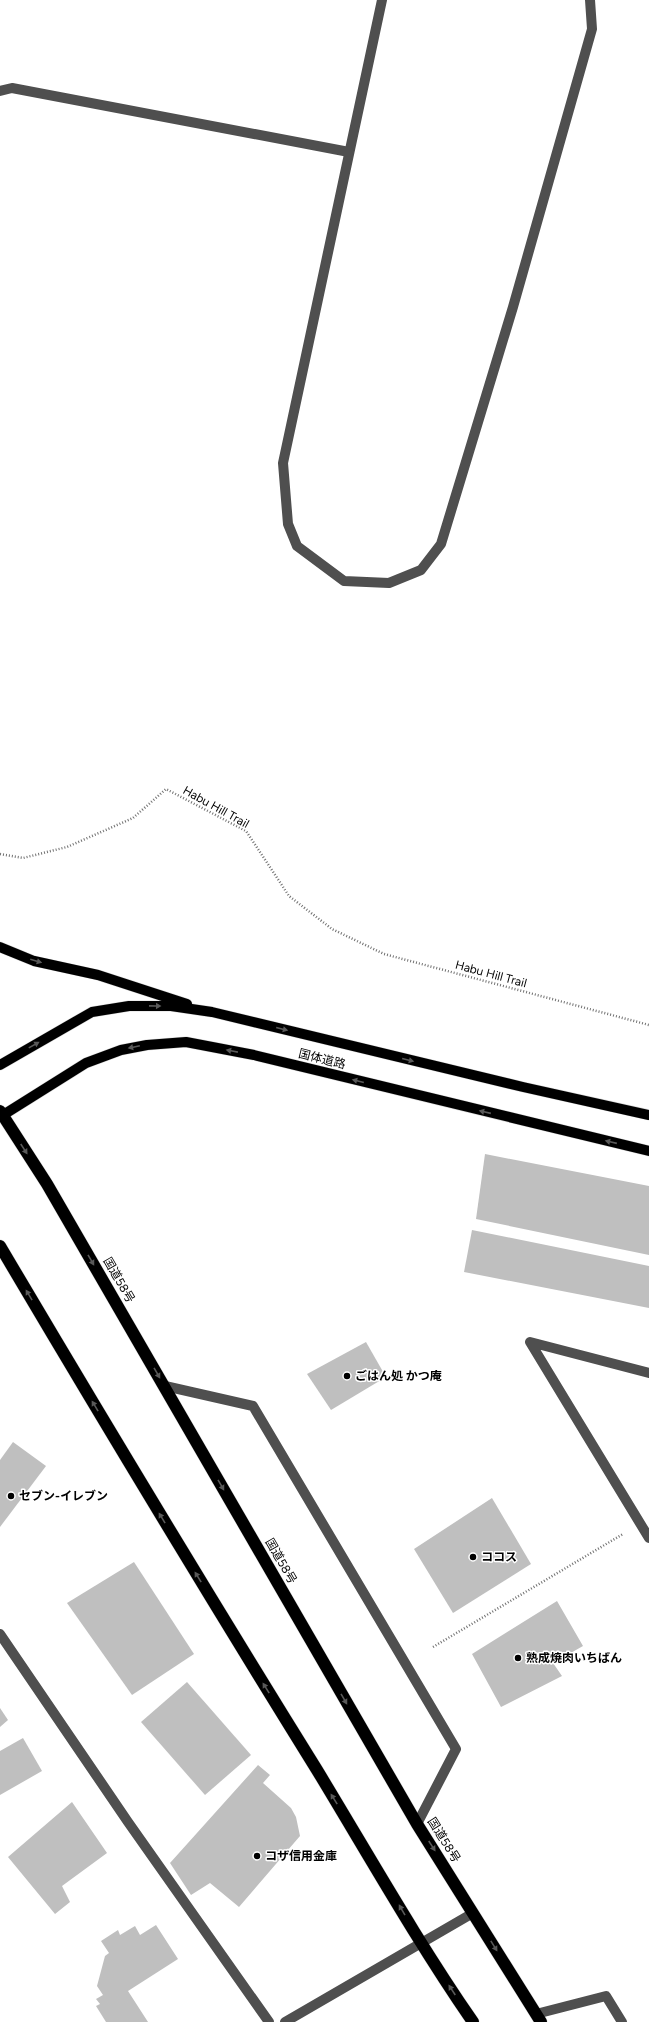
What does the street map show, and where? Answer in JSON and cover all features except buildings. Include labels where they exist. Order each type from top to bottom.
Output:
[{"type":"highway","name":"国道58号","points":[[1,1115],[47,1184],[417,1824],[538,2018]]},
{"type":"highway","points":[[0,1246],[178,1545],[388,1886],[421,1943],[473,2022]]},
{"type":"main road","points":[[0,947],[34,961],[98,975],[212,1012]]},
{"type":"main road","name":"国体道路","points":[[0,1065],[92,1012],[129,1006],[171,1006],[212,1012],[523,1088],[649,1115]]},
{"type":"main road","name":"国体道路","points":[[1,1115],[86,1063],[121,1050],[147,1045],[186,1042],[254,1055],[649,1151]]},
{"type":"street","points":[[382,0],[283,463],[288,524],[297,546],[344,581],[389,583],[421,570],[441,544],[513,307],[592,29],[590,0]]},
{"type":"street","points":[[0,91],[12,88],[349,152]]},
{"type":"street","points":[[649,1373],[530,1342],[649,1538]]},
{"type":"street","points":[[165,1386],[253,1406],[456,1749],[417,1824]]},
{"type":"street","points":[[0,1634],[124,1816],[269,2022]]},
{"type":"street","points":[[285,2022],[473,1912]]},
{"type":"street","points":[[538,2018],[606,1996],[622,2022]]},
{"type":"path","name":"Habu Hill Trail","points":[[0,854],[23,858],[67,847],[132,818],[166,789],[246,832],[289,896],[332,929],[384,954],[649,1025]]},
{"type":"path","points":[[433,1647],[640,1524]]},
{"type":"place","name":"ごはん処 かつ庵","points":[[347,1376]]},
{"type":"place","name":"セブン-イレブン","points":[[11,1496]]},
{"type":"place","name":"ココス","points":[[473,1557]]},
{"type":"place","name":"熟成焼肉いちばん","points":[[518,1658]]},
{"type":"place","name":"コザ信用金庫","points":[[257,1856]]}]
